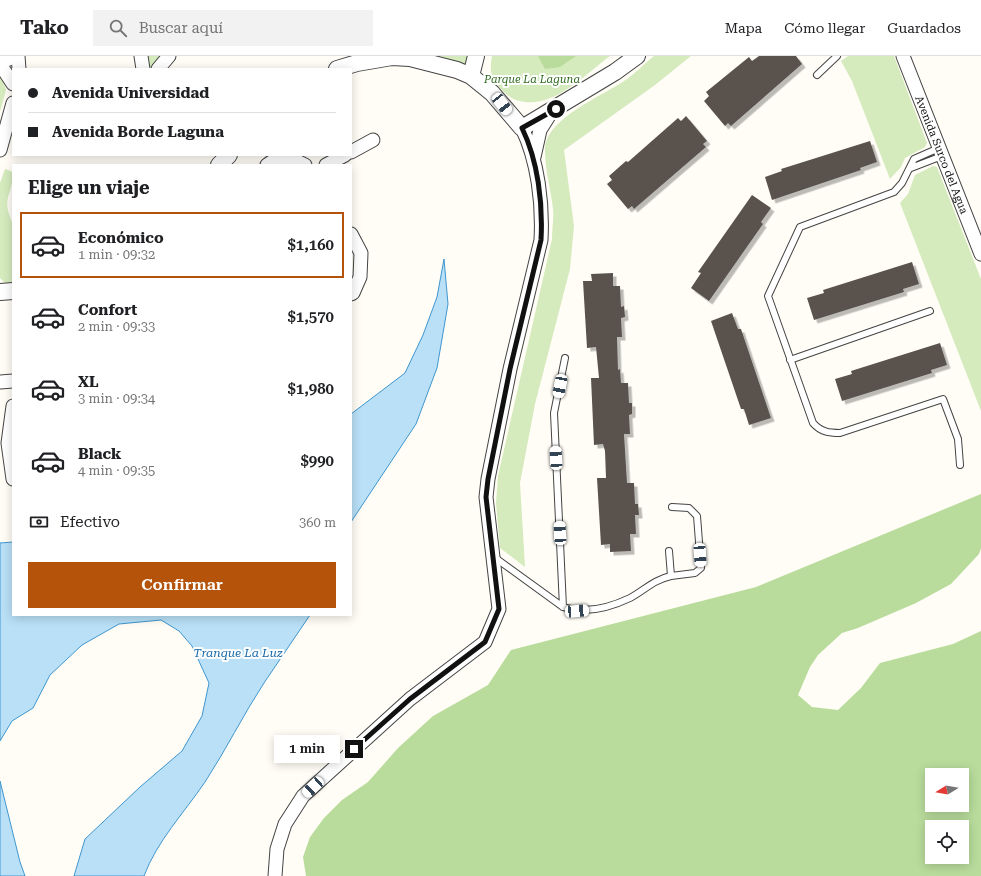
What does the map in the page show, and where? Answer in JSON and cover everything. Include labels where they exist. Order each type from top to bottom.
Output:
[{"type":"street","points":[[12,82],[0,63],[13,56]]},
{"type":"street","points":[[18,56],[19,68]]},
{"type":"street","points":[[142,56],[143,68]]},
{"type":"street","points":[[159,68],[169,56]]},
{"type":"street","points":[[471,76],[476,56]]},
{"type":"street","points":[[522,128],[553,111],[615,72],[637,56]]},
{"type":"street","name":"Avenida Surco del Agua","points":[[903,56],[981,254]]},
{"type":"street","points":[[275,876],[277,849],[285,824],[304,796],[410,699],[485,642],[499,609],[486,497],[490,461],[541,240],[542,218],[533,162],[528,143],[522,128],[492,93],[471,76],[457,70],[410,57],[374,59],[341,68]]},
{"type":"street","points":[[502,104],[523,112],[553,111]]},
{"type":"street","points":[[0,150],[12,106]]},
{"type":"street","points":[[533,162],[540,130],[553,111]]},
{"type":"street","points":[[352,151],[373,140]]},
{"type":"street","points":[[220,164],[228,156]]},
{"type":"street","points":[[328,164],[343,156]]},
{"type":"street","points":[[268,164],[272,161],[290,158],[303,164]]},
{"type":"street","points":[[352,236],[361,253],[360,277],[352,294]]},
{"type":"street","points":[[0,382],[12,381]]},
{"type":"street","points":[[12,413],[8,443],[12,472]]},
{"type":"lane","points":[[817,75],[838,56]]},
{"type":"lane","points":[[940,152],[911,168],[902,183],[894,192],[800,227],[768,293],[813,423],[818,429],[824,432],[840,433],[943,399],[958,439],[960,465]]},
{"type":"lane","points":[[790,360],[930,311]]},
{"type":"lane","points":[[563,607],[554,414],[565,358]]},
{"type":"lane","points":[[494,557],[563,607],[577,611],[594,610],[630,598],[658,579],[695,573],[700,568],[697,516],[689,508],[672,506]]},
{"type":"lane","points":[[669,551],[671,576]]},
{"type":"green space","points":[[146,56],[161,56],[150,68]]},
{"type":"green space","points":[[425,56],[469,56],[466,66]]},
{"type":"green space","name":"Parque La Laguna","points":[[492,56],[610,56],[566,90],[542,101],[529,102],[512,99],[499,87],[493,79],[491,71]]},
{"type":"green space","points":[[538,56],[576,56],[560,67],[545,69]]},
{"type":"green space","points":[[654,56],[691,56],[655,85],[564,150],[574,226],[570,269],[535,404],[520,483],[525,567],[500,548],[496,503],[498,476],[552,239],[553,212],[545,158],[547,140],[553,129],[563,119],[628,78]]},
{"type":"green space","points":[[848,56],[894,56],[927,143],[925,147],[905,158],[901,167],[890,179],[852,81],[841,61]]},
{"type":"green space","points":[[0,74],[6,90],[0,112]]},
{"type":"green space","points":[[933,166],[937,167],[981,279],[981,411],[900,203],[908,194],[915,175]]},
{"type":"green space","points":[[5,169],[12,172],[12,180],[7,202],[9,215],[12,222],[12,282],[5,283],[0,278],[0,183]]},
{"type":"green space","points":[[981,494],[981,548],[979,554],[951,584],[916,603],[858,628],[842,633],[818,655],[810,667],[798,695],[812,707],[838,710],[861,688],[880,663],[953,644],[981,631],[981,876],[306,876],[303,857],[310,837],[324,818],[342,800],[368,782],[398,748],[433,716],[488,685],[511,650],[756,587]]},
{"type":"water","points":[[444,259],[448,304],[437,368],[416,424],[352,520],[352,413],[405,373],[423,335],[437,297]]},
{"type":"water","name":"Tranque La Luz","points":[[12,542],[12,616],[309,616],[256,695],[205,782],[163,839],[149,863],[144,876],[74,876],[85,839],[140,787],[182,751],[202,716],[209,683],[192,646],[179,631],[161,620],[119,624],[82,645],[50,675],[33,708],[12,721],[0,741],[0,543]]},
{"type":"water","points":[[0,781],[20,862],[25,876],[0,876]]},
{"type":"building","points":[[759,56],[796,56],[802,64],[731,126],[728,123],[725,126],[704,101],[709,96],[706,92],[749,57],[752,61]]},
{"type":"building","points":[[686,116],[707,141],[703,144],[706,147],[634,209],[632,206],[628,209],[607,184],[612,180],[609,176],[626,161],[628,162],[678,118],[681,121]]},
{"type":"building","points":[[870,141],[877,162],[860,168],[861,170],[772,200],[765,177],[782,171],[781,169]]},
{"type":"building","points":[[752,195],[771,208],[761,222],[763,224],[709,301],[691,288],[701,273],[698,272]]},
{"type":"building","points":[[912,262],[919,284],[903,289],[904,292],[814,320],[807,298],[824,293],[823,290]]},
{"type":"building","points":[[613,273],[613,286],[620,286],[621,307],[624,306],[625,317],[621,318],[622,337],[617,337],[618,370],[620,369],[621,383],[628,383],[629,403],[632,403],[632,414],[629,415],[630,434],[624,434],[627,483],[634,483],[635,504],[638,504],[639,515],[635,515],[636,534],[630,534],[631,551],[610,552],[610,544],[601,545],[597,478],[606,478],[605,451],[603,444],[594,445],[591,378],[599,378],[596,347],[587,348],[583,281],[592,281],[591,274]]},
{"type":"building","points":[[732,313],[738,329],[741,329],[771,418],[749,425],[744,409],[741,409],[711,321]]},
{"type":"building","points":[[940,343],[947,365],[931,370],[932,373],[842,401],[835,379],[852,374],[851,371]]},
{"type":"route","points":[[354,749],[410,699],[485,642],[499,609],[486,497],[490,461],[541,240],[542,218],[538,184],[526,136],[522,128],[556,109]]}]
